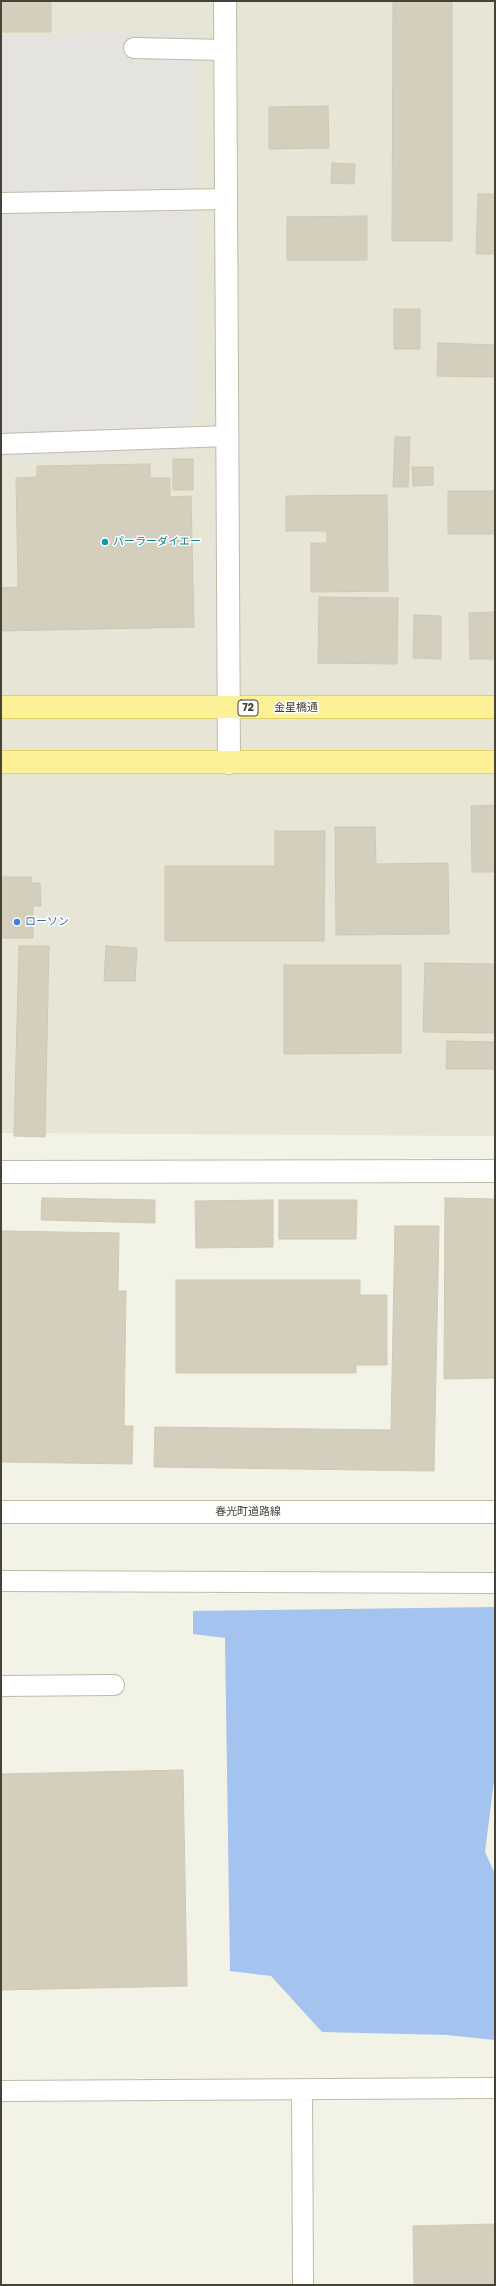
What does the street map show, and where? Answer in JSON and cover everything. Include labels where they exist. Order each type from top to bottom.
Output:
[{"type":"main road","name":"金星橋通","points":[[1,707],[495,707]]},
{"type":"main road","points":[[1,762],[495,762]]},
{"type":"street","points":[[225,1],[229,763]]},
{"type":"street","points":[[1,1172],[495,1171]]},
{"type":"street","name":"春光町道路線","points":[[1,1512],[495,1512]]},
{"type":"lane","points":[[134,48],[225,50]]},
{"type":"lane","points":[[1,203],[226,199]]},
{"type":"lane","points":[[1,444],[228,436]]},
{"type":"lane","points":[[1,1581],[495,1583]]},
{"type":"lane","points":[[1,1686],[114,1685]]},
{"type":"lane","points":[[1,2091],[495,2088]]},
{"type":"lane","points":[[302,2090],[303,2285]]},
{"type":"shaded area","points":[[1,1],[495,1],[495,1136],[1,1133]]},
{"type":"shaded area","points":[[197,31],[194,450],[1,461],[1,36]]},
{"type":"water","points":[[495,1607],[495,1773],[485,1852],[495,1874],[495,2040],[447,2035],[322,2032],[271,1976],[230,1971],[225,1638],[193,1634],[193,1611]]},
{"type":"building","points":[[3,1],[51,1],[51,32],[3,32]]},
{"type":"building","points":[[393,1],[452,1],[452,241],[392,241]]},
{"type":"building","points":[[328,106],[329,148],[269,149],[269,107]]},
{"type":"building","points":[[332,163],[355,164],[354,184],[331,183]]},
{"type":"building","points":[[478,194],[495,194],[495,254],[476,254]]},
{"type":"building","points":[[367,216],[367,260],[287,260],[287,217]]},
{"type":"building","points":[[394,309],[420,309],[420,349],[394,349]]},
{"type":"building","points":[[438,343],[495,345],[495,377],[437,376]]},
{"type":"building","points":[[395,437],[410,437],[408,487],[393,487]]},
{"type":"building","points":[[173,459],[193,459],[193,490],[173,490]]},
{"type":"building","name":"パーラーダイエー","points":[[150,464],[150,478],[170,478],[170,497],[191,496],[194,627],[1,631],[1,588],[18,587],[16,478],[37,477],[37,466]]},
{"type":"building","points":[[412,467],[433,467],[433,485],[413,486]]},
{"type":"building","points":[[448,491],[495,491],[495,534],[448,534]]},
{"type":"building","points":[[387,495],[388,591],[311,592],[311,543],[327,543],[327,531],[286,531],[286,496]]},
{"type":"building","points":[[319,597],[398,598],[397,664],[318,663]]},
{"type":"building","points":[[495,612],[495,659],[470,659],[469,613]]},
{"type":"building","points":[[414,615],[441,616],[441,659],[413,658]]},
{"type":"building","points":[[495,805],[495,872],[472,872],[471,806]]},
{"type":"building","points":[[335,827],[375,827],[376,864],[448,863],[449,934],[336,935]]},
{"type":"building","points":[[275,831],[325,831],[324,941],[165,941],[165,866],[275,866]]},
{"type":"building","name":"ローソン","points":[[1,877],[32,877],[31,883],[40,883],[41,906],[33,906],[33,938],[1,938]]},
{"type":"building","points":[[19,946],[49,946],[45,1137],[14,1136]]},
{"type":"building","points":[[106,946],[137,948],[135,981],[104,981]]},
{"type":"building","points":[[425,963],[495,964],[495,1033],[423,1032]]},
{"type":"building","points":[[284,965],[401,965],[401,1053],[284,1054]]},
{"type":"building","points":[[447,1041],[495,1042],[495,1083],[494,1069],[446,1069]]},
{"type":"building","points":[[42,1198],[155,1200],[155,1223],[41,1220]]},
{"type":"building","points":[[445,1198],[495,1199],[495,1378],[444,1379]]},
{"type":"building","points":[[273,1200],[273,1247],[196,1248],[195,1201]]},
{"type":"building","points":[[279,1200],[357,1200],[356,1239],[279,1239]]},
{"type":"building","points":[[395,1226],[439,1226],[434,1471],[154,1467],[155,1427],[391,1430]]},
{"type":"building","points":[[1,1231],[119,1233],[118,1291],[126,1291],[124,1426],[133,1426],[132,1464],[1,1462]]},
{"type":"building","points":[[176,1280],[360,1280],[360,1295],[387,1295],[387,1365],[356,1365],[356,1373],[176,1373]]},
{"type":"building","points":[[183,1770],[187,1986],[1,1990],[1,1774]]},
{"type":"building","points":[[495,2224],[495,2285],[414,2285],[413,2226]]},
{"type":"place","name":"パーラーダイエー","points":[[105,542]]},
{"type":"place","name":"ローソン","points":[[17,922]]}]
